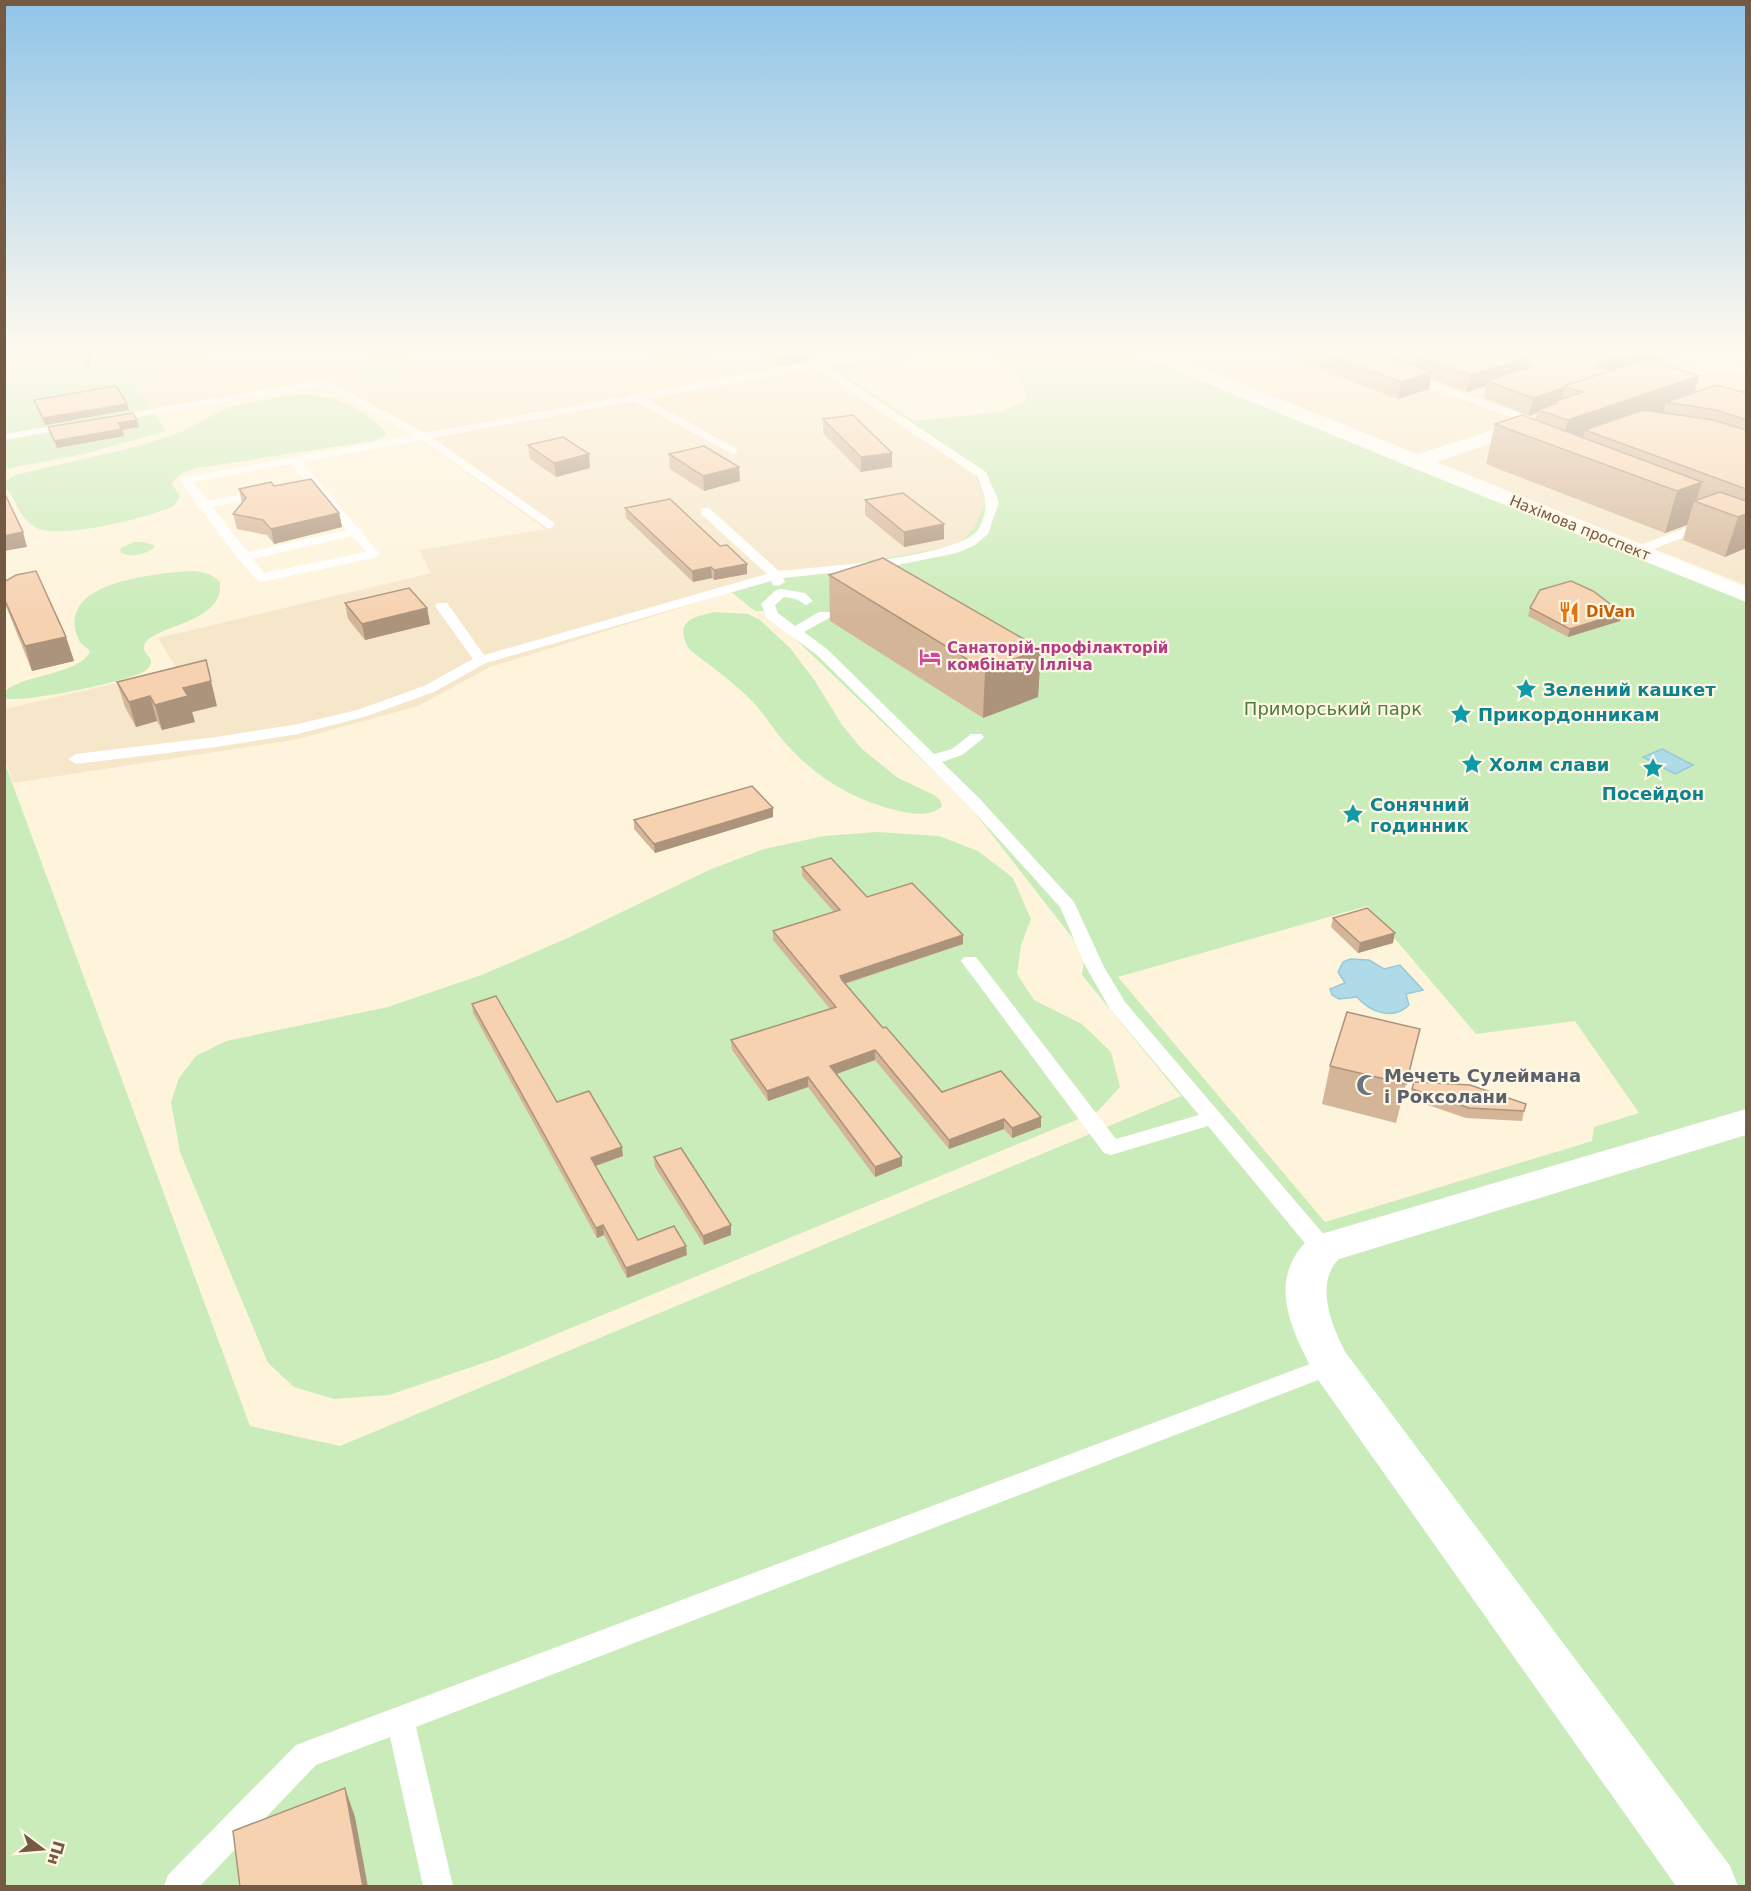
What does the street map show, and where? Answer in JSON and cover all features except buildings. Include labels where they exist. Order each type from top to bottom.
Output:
[{"type":"main road","name":"Нахімова проспект","points":[[1362,440],[1746,595]]},
{"type":"main road","points":[[1415,462],[1497,440]]},
{"type":"main road","points":[[1710,1887],[1331,1365],[1317,1338],[1306,1301],[1307,1274],[1313,1259],[1325,1248],[1746,1122]]},
{"type":"lane","points":[[294,460],[308,484],[374,554],[261,578],[185,480],[400,440]]},
{"type":"lane","points":[[429,440],[549,525]]},
{"type":"lane","points":[[713,440],[733,451]]},
{"type":"lane","points":[[76,759],[216,742],[298,729],[362,714],[429,689],[481,660],[776,575],[887,563],[953,550],[971,543],[984,531],[993,502],[982,474],[931,440]]},
{"type":"lane","points":[[205,505],[281,490]]},
{"type":"lane","points":[[705,511],[776,575],[781,593]]},
{"type":"lane","points":[[1636,551],[1713,525],[1687,515]]},
{"type":"lane","points":[[244,556],[355,532]]},
{"type":"lane","points":[[806,601],[800,596],[781,593],[771,601],[768,607],[772,615],[822,652],[932,760],[1028,860],[1068,906],[1104,985],[1117,1005],[1312,1236],[1325,1248]]},
{"type":"lane","points":[[442,606],[481,660]]},
{"type":"lane","points":[[796,631],[824,615]]},
{"type":"lane","points":[[932,760],[957,752],[976,737]]},
{"type":"lane","points":[[970,961],[1111,1148],[1213,1118]]},
{"type":"lane","points":[[179,1887],[306,1755],[1331,1365]]},
{"type":"lane","points":[[400,1719],[438,1887]]},
{"type":"shaded area","points":[[422,440],[923,440],[975,475],[985,501],[975,529],[963,541],[947,547],[779,577],[490,667],[418,706],[294,740],[13,783],[5,760],[5,709],[177,669],[158,638],[431,573],[419,550],[545,529]]},
{"type":"shaded area","points":[[1379,440],[1746,440],[1746,585]]},
{"type":"green space","points":[[5,440],[133,440],[84,454],[5,469]]},
{"type":"green space","points":[[157,440],[374,440],[197,468],[184,472],[171,483],[180,496],[174,506],[146,516],[82,529],[46,531],[35,527],[20,512],[5,488],[5,482],[15,475]]},
{"type":"green space","name":"Приморський парк","points":[[924,440],[1362,440],[1746,594],[1746,1886],[5,1886],[4,761],[250,1426],[340,1446],[1181,1096],[1082,975],[1085,954],[968,804],[766,611],[755,611],[731,592],[779,577],[947,547],[956,543],[972,530],[985,502],[975,474]],"holes":[[[1367,906],[1476,1034],[1575,1021],[1639,1113],[1594,1127],[1592,1141],[1325,1222],[1118,977]]]},
{"type":"green space","points":[[134,542],[154,545],[154,548],[137,555],[120,552],[121,548]]},
{"type":"green space","points":[[196,571],[213,576],[220,582],[218,598],[207,610],[192,619],[148,640],[144,648],[151,659],[147,670],[119,680],[75,690],[32,698],[5,698],[5,691],[14,685],[64,670],[84,659],[90,652],[78,638],[75,619],[81,604],[93,593],[131,579]]},
{"type":"green space","points":[[715,612],[748,614],[760,620],[790,648],[815,681],[842,725],[862,749],[898,778],[934,795],[940,800],[942,806],[933,812],[922,814],[883,807],[840,788],[813,770],[785,743],[746,695],[689,649],[683,633],[687,622]]},
{"type":"green space","points":[[877,832],[939,836],[978,851],[1013,878],[1031,919],[1021,945],[1017,974],[1034,1000],[1082,1024],[1111,1052],[1120,1087],[1098,1111],[498,1358],[389,1395],[334,1399],[294,1387],[268,1363],[180,1152],[171,1102],[179,1078],[196,1056],[226,1041],[388,1007],[484,974],[572,936],[709,870],[764,849],[824,836]]},
{"type":"water","points":[[1662,749],[1693,765],[1675,774],[1643,757]]},
{"type":"water","points":[[1350,959],[1369,960],[1384,969],[1400,965],[1423,990],[1406,994],[1409,1005],[1396,1013],[1382,1013],[1368,1007],[1357,997],[1339,999],[1332,995],[1330,989],[1345,983],[1338,972],[1343,962]]},
{"type":"place","name":"DiVan","points":[[1569,612]]},
{"type":"place","name":"Санаторій-профілакторій комбінату Ілліча","points":[[930,657]]},
{"type":"place","name":"Зелений кашкет","points":[[1526,689]]},
{"type":"place","name":"Прикордонникам","points":[[1461,714]]},
{"type":"place","name":"Холм слави","points":[[1472,764]]},
{"type":"place","name":"Посейдон","points":[[1653,768]]},
{"type":"place","name":"Сонячний годинник","points":[[1353,814]]},
{"type":"place","name":"Мечеть Сулеймана і Роксолани","points":[[1367,1085]]}]
